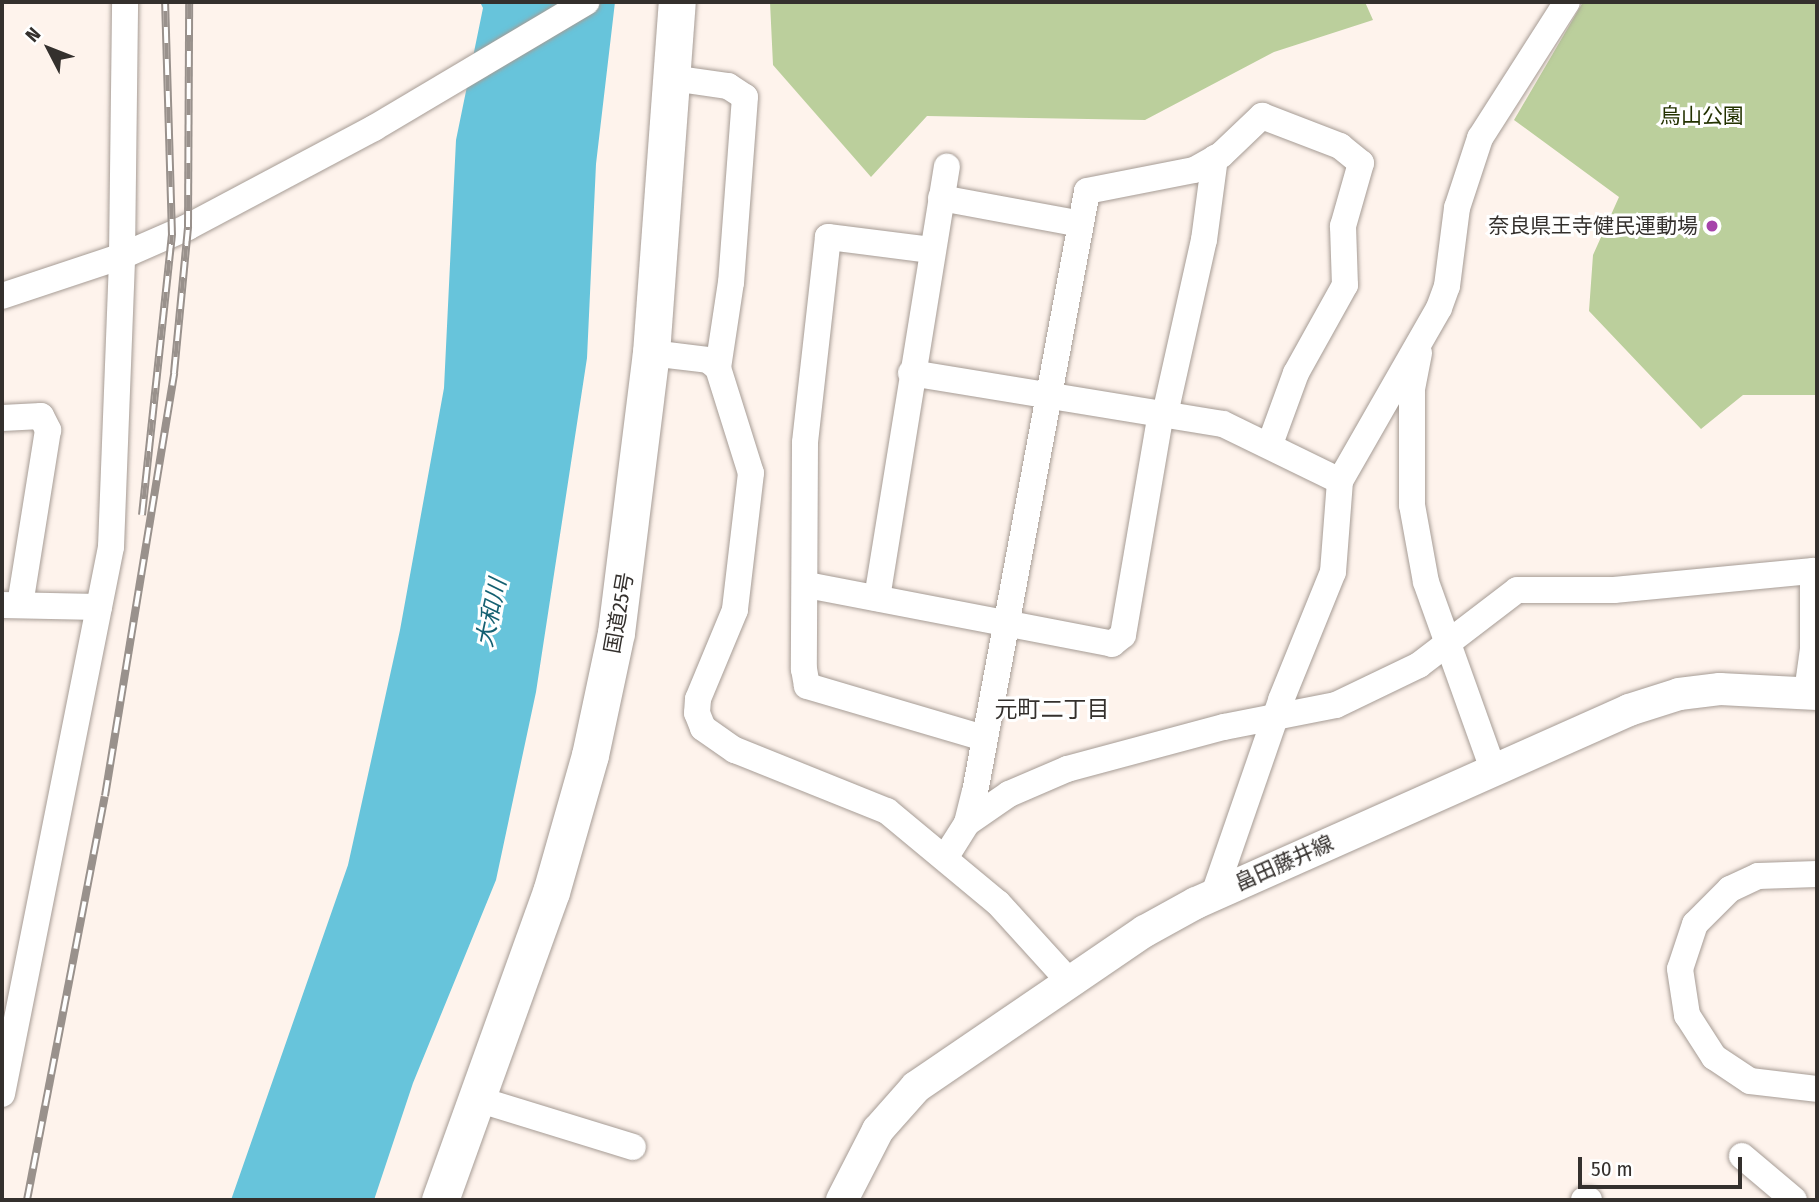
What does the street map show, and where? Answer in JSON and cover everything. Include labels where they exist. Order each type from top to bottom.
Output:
[{"type":"highway","name":"国道25号","points":[[440,1200],[551,892],[604,695],[627,567],[652,353],[677,2]]},
{"type":"main road","name":"畠田藤井線","points":[[842,1200],[878,1130],[916,1087],[1145,931],[1214,894],[1606,719],[1679,694],[1720,689],[1812,693]]},
{"type":"street","points":[[2,1094],[13,978],[111,547],[122,256],[125,2]]},
{"type":"street","points":[[2,296],[122,256],[188,227],[374,128],[586,2]]},
{"type":"street","points":[[1214,894],[1275,717],[1333,572],[1340,481],[1396,379],[1421,344],[1447,286],[1466,171],[1480,138],[1567,2]]},
{"type":"street","points":[[672,78],[728,86],[745,97],[731,282],[718,368],[751,473],[735,610],[698,699],[697,713],[703,728],[736,750],[867,799],[945,858],[1020,924],[1070,982]]},
{"type":"street","points":[[945,858],[967,823],[1087,191],[1178,176],[1215,158],[1262,116],[1340,146],[1361,163],[1343,226],[1345,285],[1296,373],[1270,444]]},
{"type":"street","points":[[807,585],[1112,643],[1123,635],[1163,414],[1204,240],[1215,158]]},
{"type":"street","points":[[877,598],[911,373],[947,167]]},
{"type":"street","points":[[941,198],[1081,224]]},
{"type":"street","points":[[931,250],[828,237],[805,443],[807,686],[984,738]]},
{"type":"street","points":[[1421,344],[1412,390],[1412,505],[1426,582],[1493,769]]},
{"type":"street","points":[[652,353],[708,360],[718,368]]},
{"type":"street","points":[[911,373],[1223,424],[1270,444],[1340,481]]},
{"type":"street","points":[[2,418],[41,416],[48,430],[11,605],[99,607]]},
{"type":"street","points":[[967,823],[1009,794],[1068,769],[1347,701],[1419,665],[1517,590],[1614,590],[1813,571],[1812,693]]},
{"type":"street","points":[[1817,874],[1758,876],[1717,899],[1687,938],[1681,977],[1689,1022],[1714,1057],[1750,1081],[1817,1089]]},
{"type":"street","points":[[477,1099],[633,1147]]},
{"type":"street","points":[[1742,1156],[1794,1200]]},
{"type":"green space","points":[[770,2],[1365,2],[1373,20],[1274,52],[1145,120],[927,116],[871,177],[773,65]]},
{"type":"green space","name":"奈良県王寺健民運動場","points":[[1583,2],[1817,2],[1817,395],[1743,395],[1701,429],[1589,311],[1593,255],[1619,197],[1514,120]]},
{"type":"water","name":"大和川","points":[[480,2],[615,2],[596,164],[587,358],[536,692],[496,880],[413,1083],[374,1200],[231,1200],[348,865],[400,630],[444,388],[456,140],[483,8]]},
{"type":"railway","points":[[142,515],[172,235],[165,2]]},
{"type":"railway","points":[[27,1200],[105,796],[174,373],[188,227],[189,2]]},
{"type":"place","name":"奈良県王寺健民運動場","points":[[1712,226]]},
{"type":"district","name":"元町二丁目","points":[[1052,709]]},
{"type":"park label","name":"烏山公園","points":[[1702,116]]}]
